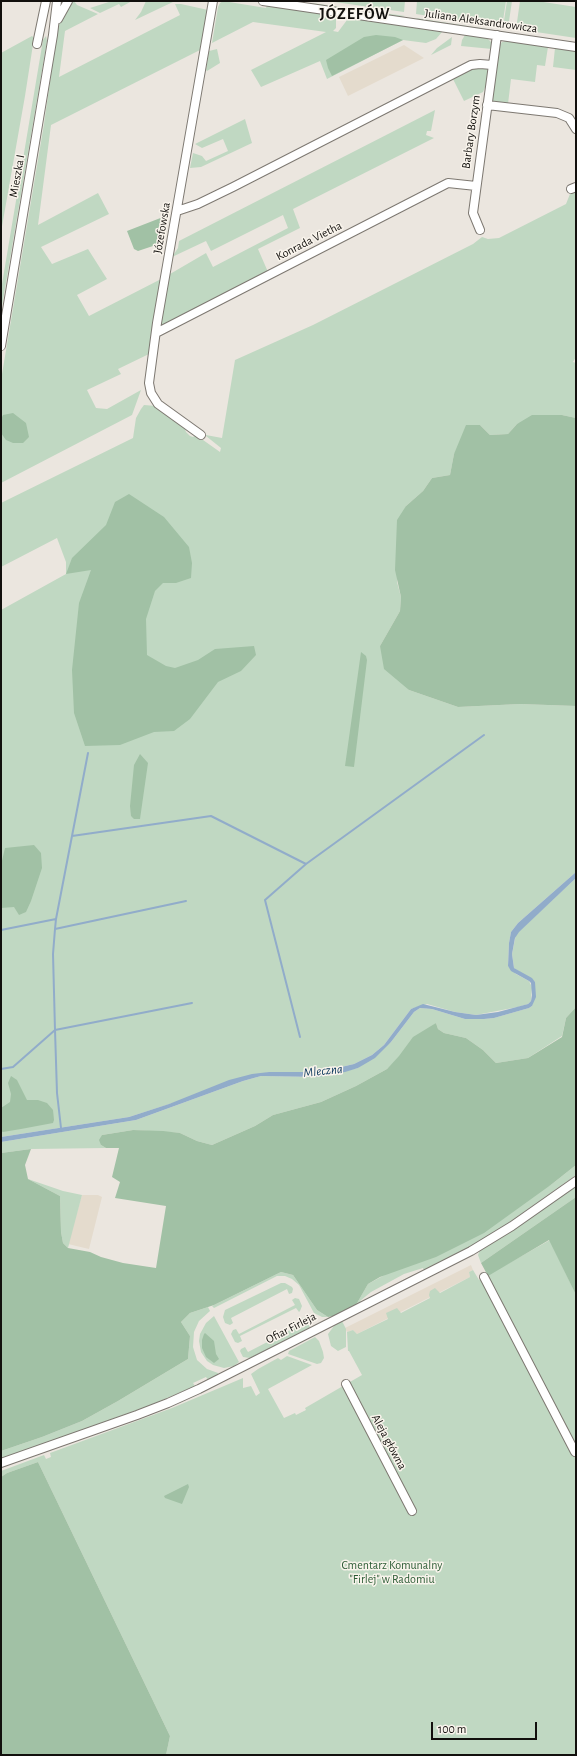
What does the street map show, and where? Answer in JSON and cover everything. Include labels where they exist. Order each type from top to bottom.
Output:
[{"type":"street","points":[[37,44],[46,1]]},
{"type":"street","points":[[53,35],[57,1]]},
{"type":"street","points":[[53,35],[58,18],[68,1]]},
{"type":"street","name":"Józefowska","points":[[201,436],[158,404],[151,394],[149,383],[156,333],[213,1]]},
{"type":"street","name":"Juliana Aleksandrowicza","points":[[263,1],[576,47]]},
{"type":"street","points":[[40,32],[53,35]]},
{"type":"street","name":"Mieszka I","points":[[1,346],[53,35]]},
{"type":"street","name":"Barbary Borzym","points":[[480,230],[473,213],[497,35]]},
{"type":"street","points":[[177,211],[198,204],[234,187],[471,65],[492,65]]},
{"type":"street","points":[[487,105],[557,113],[569,118],[576,129]]},
{"type":"street","name":"Konrada Vietha","points":[[156,333],[448,184],[476,186]]},
{"type":"street","name":"Ofiar Firleja","points":[[1,1463],[144,1412],[199,1389],[471,1251],[512,1226],[576,1181]]},
{"type":"street","points":[[484,1277],[575,1452]]},
{"type":"street","name":"Aleja główna","points":[[346,1384],[412,1511]]},
{"type":"shaded area","points":[[404,45],[424,58],[348,96],[339,77]]},
{"type":"shaded area","points":[[82,1195],[98,1195],[102,1197],[89,1249],[68,1244]]},
{"type":"shaded area","points":[[471,1265],[473,1270],[469,1272],[470,1277],[357,1334],[353,1330],[347,1332],[345,1328]]},
{"type":"green space","points":[[70,1],[74,1],[77,5],[98,14],[65,31],[59,77],[180,15],[175,4],[208,10],[200,50],[51,125],[38,225],[98,193],[109,214],[41,247],[52,264],[88,249],[107,279],[77,295],[89,316],[165,277],[149,354],[118,369],[121,374],[87,390],[96,408],[107,409],[141,390],[132,415],[1,483],[1,380],[44,124],[57,31],[63,13]]},
{"type":"green space","points":[[112,1],[132,1],[121,7],[119,4],[100,13],[90,8]]},
{"type":"green space","points":[[146,1],[175,1],[135,20]]},
{"type":"green space","points":[[223,1],[266,8],[267,5],[333,15],[336,19],[336,28],[333,31],[338,32],[347,20],[357,19],[442,32],[436,39],[426,43],[403,40],[327,79],[320,61],[261,87],[251,70],[326,32],[253,22],[212,43],[218,7]]},
{"type":"green space","points":[[328,1],[405,1],[404,12]]},
{"type":"green space","points":[[417,1],[506,1],[502,27],[416,14]]},
{"type":"green space","points":[[507,1],[512,1],[508,28],[503,27]]},
{"type":"green space","points":[[520,1],[537,1],[576,7],[576,38],[516,29]]},
{"type":"green space","points":[[312,3],[405,16],[400,17],[314,5]]},
{"type":"green space","points":[[416,18],[506,32],[504,33],[419,20]]},
{"type":"green space","points":[[376,35],[395,37],[403,40],[332,76],[326,60],[364,37]]},
{"type":"green space","points":[[465,35],[487,38],[491,42],[492,49],[461,46]]},
{"type":"green space","points":[[32,36],[34,38],[25,96],[1,232],[1,53]]},
{"type":"green space","points":[[46,36],[47,41],[1,312],[1,290],[43,40]]},
{"type":"green space","points":[[452,37],[451,45],[431,55],[437,48]]},
{"type":"green space","points":[[507,41],[548,47],[545,66],[537,65],[535,82],[511,79],[508,104],[495,103],[492,101],[499,46],[502,42]]},
{"type":"green space","points":[[555,48],[576,51],[576,70],[553,67]]},
{"type":"green space","points":[[217,49],[220,63],[207,71],[209,51]]},
{"type":"green space","points":[[473,67],[488,69],[487,83],[483,92],[464,101],[452,77]]},
{"type":"green space","points":[[435,110],[431,131],[427,131],[426,135],[434,138],[293,209],[300,228],[258,249],[268,272],[162,326],[160,325],[170,274],[206,253],[213,267],[288,228],[283,215],[211,251],[206,241],[172,257],[178,248],[179,241]]},
{"type":"green space","points":[[245,119],[252,143],[201,167],[190,168],[193,153],[202,156],[206,161],[228,151],[223,139],[202,148],[195,144]]},
{"type":"green space","points":[[576,190],[576,357],[573,362],[576,363],[576,418],[562,415],[517,424],[508,434],[490,435],[480,425],[454,454],[450,475],[432,478],[423,491],[406,506],[397,582],[401,597],[400,611],[380,646],[409,690],[458,707],[520,704],[576,706],[576,872],[518,923],[511,932],[509,943],[508,966],[516,974],[529,981],[532,987],[531,1001],[528,1004],[518,1007],[476,1015],[455,1012],[427,1004],[411,1009],[384,1045],[372,1055],[354,1064],[320,1072],[269,1072],[129,1117],[1,1137],[1,610],[66,574],[66,562],[57,538],[1,567],[1,503],[133,438],[136,418],[144,405],[156,406],[185,429],[190,436],[193,437],[196,435],[220,452],[221,448],[201,432],[206,435],[222,438],[235,360],[313,325],[473,244],[482,237],[488,239],[499,238],[566,204],[570,194]]},
{"type":"green space","points":[[163,217],[164,232],[161,242],[138,251],[134,249],[127,231]]},
{"type":"green space","points":[[13,413],[26,423],[29,437],[23,443],[13,443],[6,440],[1,433],[1,419],[3,415]]},
{"type":"green space","points":[[532,415],[562,415],[576,418],[576,706],[520,704],[458,707],[409,690],[384,669],[380,646],[400,611],[401,597],[395,570],[397,520],[406,506],[423,491],[432,478],[450,475],[454,454],[466,425],[480,425],[490,435],[508,434],[517,424]]},
{"type":"green space","points":[[129,494],[164,517],[189,547],[192,563],[191,578],[176,583],[163,583],[155,591],[146,619],[147,655],[166,666],[175,668],[198,660],[215,649],[254,646],[256,655],[241,671],[218,682],[190,719],[174,731],[154,732],[120,745],[85,746],[74,713],[72,670],[79,603],[91,570],[66,574],[72,558],[106,525],[115,502]]},
{"type":"green space","points":[[361,652],[366,656],[367,660],[354,767],[345,766]]},
{"type":"green space","points":[[140,754],[148,763],[140,819],[134,819],[131,816],[130,806],[134,765]]},
{"type":"green space","points":[[34,845],[41,853],[42,868],[26,912],[19,915],[14,907],[1,908],[1,865],[5,848]]},
{"type":"green space","points":[[576,878],[576,1007],[566,1018],[562,1036],[528,1058],[496,1063],[483,1050],[466,1038],[444,1033],[438,1029],[436,1023],[387,1069],[356,1086],[321,1102],[273,1115],[255,1126],[212,1145],[197,1141],[180,1133],[133,1130],[102,1135],[101,1145],[106,1148],[31,1149],[1,1153],[1,1142],[136,1120],[243,1081],[261,1076],[317,1077],[358,1068],[391,1042],[414,1012],[420,1008],[432,1009],[465,1019],[484,1019],[494,1018],[529,1008],[532,1006],[535,982],[514,968],[512,954],[516,934]]},
{"type":"green space","points":[[576,1007],[576,1165],[552,1184],[484,1233],[436,1257],[380,1277],[368,1284],[356,1305],[338,1315],[328,1317],[317,1310],[293,1275],[281,1272],[214,1305],[190,1313],[181,1322],[190,1336],[188,1359],[82,1421],[1,1451],[1,1153],[31,1149],[25,1165],[28,1179],[60,1196],[61,1232],[63,1243],[68,1248],[90,1252],[101,1257],[123,1263],[156,1268],[166,1206],[115,1198],[120,1182],[112,1177],[119,1148],[106,1148],[101,1145],[99,1140],[102,1135],[133,1130],[163,1131],[180,1133],[197,1141],[212,1145],[255,1126],[273,1115],[321,1102],[356,1086],[387,1069],[413,1037],[436,1023],[438,1029],[444,1033],[466,1038],[483,1050],[496,1063],[528,1058],[562,1037],[566,1018]]},
{"type":"green space","points":[[11,1076],[17,1080],[27,1100],[38,1100],[47,1103],[53,1110],[53,1123],[3,1132],[1,1131],[1,1108],[10,1102],[11,1094],[8,1083]]},
{"type":"green space","points":[[576,1165],[576,1175],[489,1237],[424,1270],[423,1268],[404,1274],[371,1292],[356,1305],[368,1284],[552,1184]]},
{"type":"green space","points":[[28,1179],[63,1191],[82,1195],[68,1248],[63,1243],[61,1232],[60,1196]]},
{"type":"green space","points":[[576,1186],[576,1197],[481,1263],[478,1255],[480,1250],[525,1222]]},
{"type":"green space","points":[[576,1197],[576,1295],[549,1240],[488,1276],[481,1263]]},
{"type":"green space","name":"Cmentarz Komunalny \"Firlej\" w Radomiu","points":[[550,1240],[576,1295],[576,1755],[166,1755],[170,1736],[38,1462],[7,1473],[1,1477],[1,1471],[44,1455],[46,1459],[51,1457],[50,1453],[172,1408],[243,1378],[243,1388],[251,1386],[256,1396],[260,1393],[251,1374],[278,1358],[281,1360],[287,1356],[312,1365],[268,1389],[284,1418],[295,1413],[296,1415],[306,1410],[305,1408],[362,1375],[348,1351],[347,1332],[353,1330],[357,1334],[388,1319],[386,1313],[397,1308],[401,1313],[430,1298],[430,1291],[435,1288],[440,1293],[470,1277],[469,1272],[473,1270],[479,1280]]},
{"type":"green space","points":[[281,1272],[293,1275],[317,1310],[328,1317],[322,1317],[314,1313],[299,1285],[292,1279],[285,1276],[277,1276],[214,1308],[212,1306]]},
{"type":"green space","points":[[281,1283],[285,1283],[292,1287],[292,1293],[289,1294],[287,1289],[231,1318],[233,1323],[230,1325],[225,1323],[223,1317],[225,1310]]},
{"type":"green space","points":[[295,1298],[299,1299],[302,1306],[299,1312],[296,1308],[240,1336],[242,1341],[238,1343],[235,1342],[231,1334],[233,1330],[236,1329],[239,1334],[295,1305],[292,1300]]},
{"type":"green space","points":[[208,1307],[210,1311],[199,1321],[194,1332],[193,1347],[197,1360],[207,1369],[218,1373],[218,1375],[208,1380],[206,1377],[193,1383],[195,1386],[151,1405],[1,1459],[1,1451],[82,1421],[188,1359],[190,1336],[181,1322],[190,1313]]},
{"type":"green space","points":[[214,1316],[239,1362],[234,1366],[224,1368],[213,1365],[207,1361],[201,1352],[199,1341],[200,1334],[206,1323]]},
{"type":"green space","points":[[306,1317],[311,1322],[309,1328],[250,1358],[243,1357],[240,1351],[241,1349],[245,1347],[248,1352],[304,1323],[302,1318]]},
{"type":"green space","points":[[342,1321],[346,1329],[346,1347],[338,1351],[331,1346],[328,1334],[334,1326]]},
{"type":"green space","points":[[205,1333],[214,1341],[216,1354],[219,1359],[214,1363],[206,1357],[202,1348],[202,1340]]},
{"type":"green space","points":[[315,1337],[319,1341],[323,1352],[324,1358],[321,1363],[317,1364],[288,1354],[289,1351]]},
{"type":"green space","points":[[38,1462],[170,1736],[166,1755],[1,1755],[1,1477],[7,1473]]},
{"type":"green space","points":[[188,1484],[189,1487],[182,1504],[165,1498],[164,1496]]},
{"type":"water","points":[[576,872],[576,878],[519,932],[515,938],[512,954],[514,968],[532,978],[535,982],[536,997],[532,1006],[529,1008],[494,1018],[465,1019],[432,1009],[420,1008],[414,1012],[391,1042],[375,1058],[358,1068],[317,1077],[261,1076],[243,1081],[136,1120],[1,1142],[1,1137],[129,1117],[169,1104],[229,1080],[252,1074],[269,1072],[320,1072],[354,1064],[372,1055],[384,1045],[411,1009],[423,1004],[455,1012],[476,1015],[498,1012],[528,1004],[531,1001],[532,995],[531,983],[511,971],[508,966],[511,932],[518,923]]},
{"type":"waterway","points":[[300,1037],[265,900],[306,864],[484,735]]},
{"type":"waterway","points":[[1,930],[56,919],[88,753]]},
{"type":"waterway","points":[[72,836],[211,816],[306,864]]},
{"type":"waterway","points":[[56,919],[55,929],[186,901]]},
{"type":"waterway","points":[[55,929],[53,954],[55,1030],[192,1003]]},
{"type":"waterway","points":[[55,1030],[57,1093],[61,1128]]},
{"type":"waterway","points":[[1,1069],[13,1067],[55,1030]]},
{"type":"district","name":"JÓZEFÓW","points":[[355,14]]},
{"type":"water label","name":"Mleczna","points":[[323,1071]]}]
